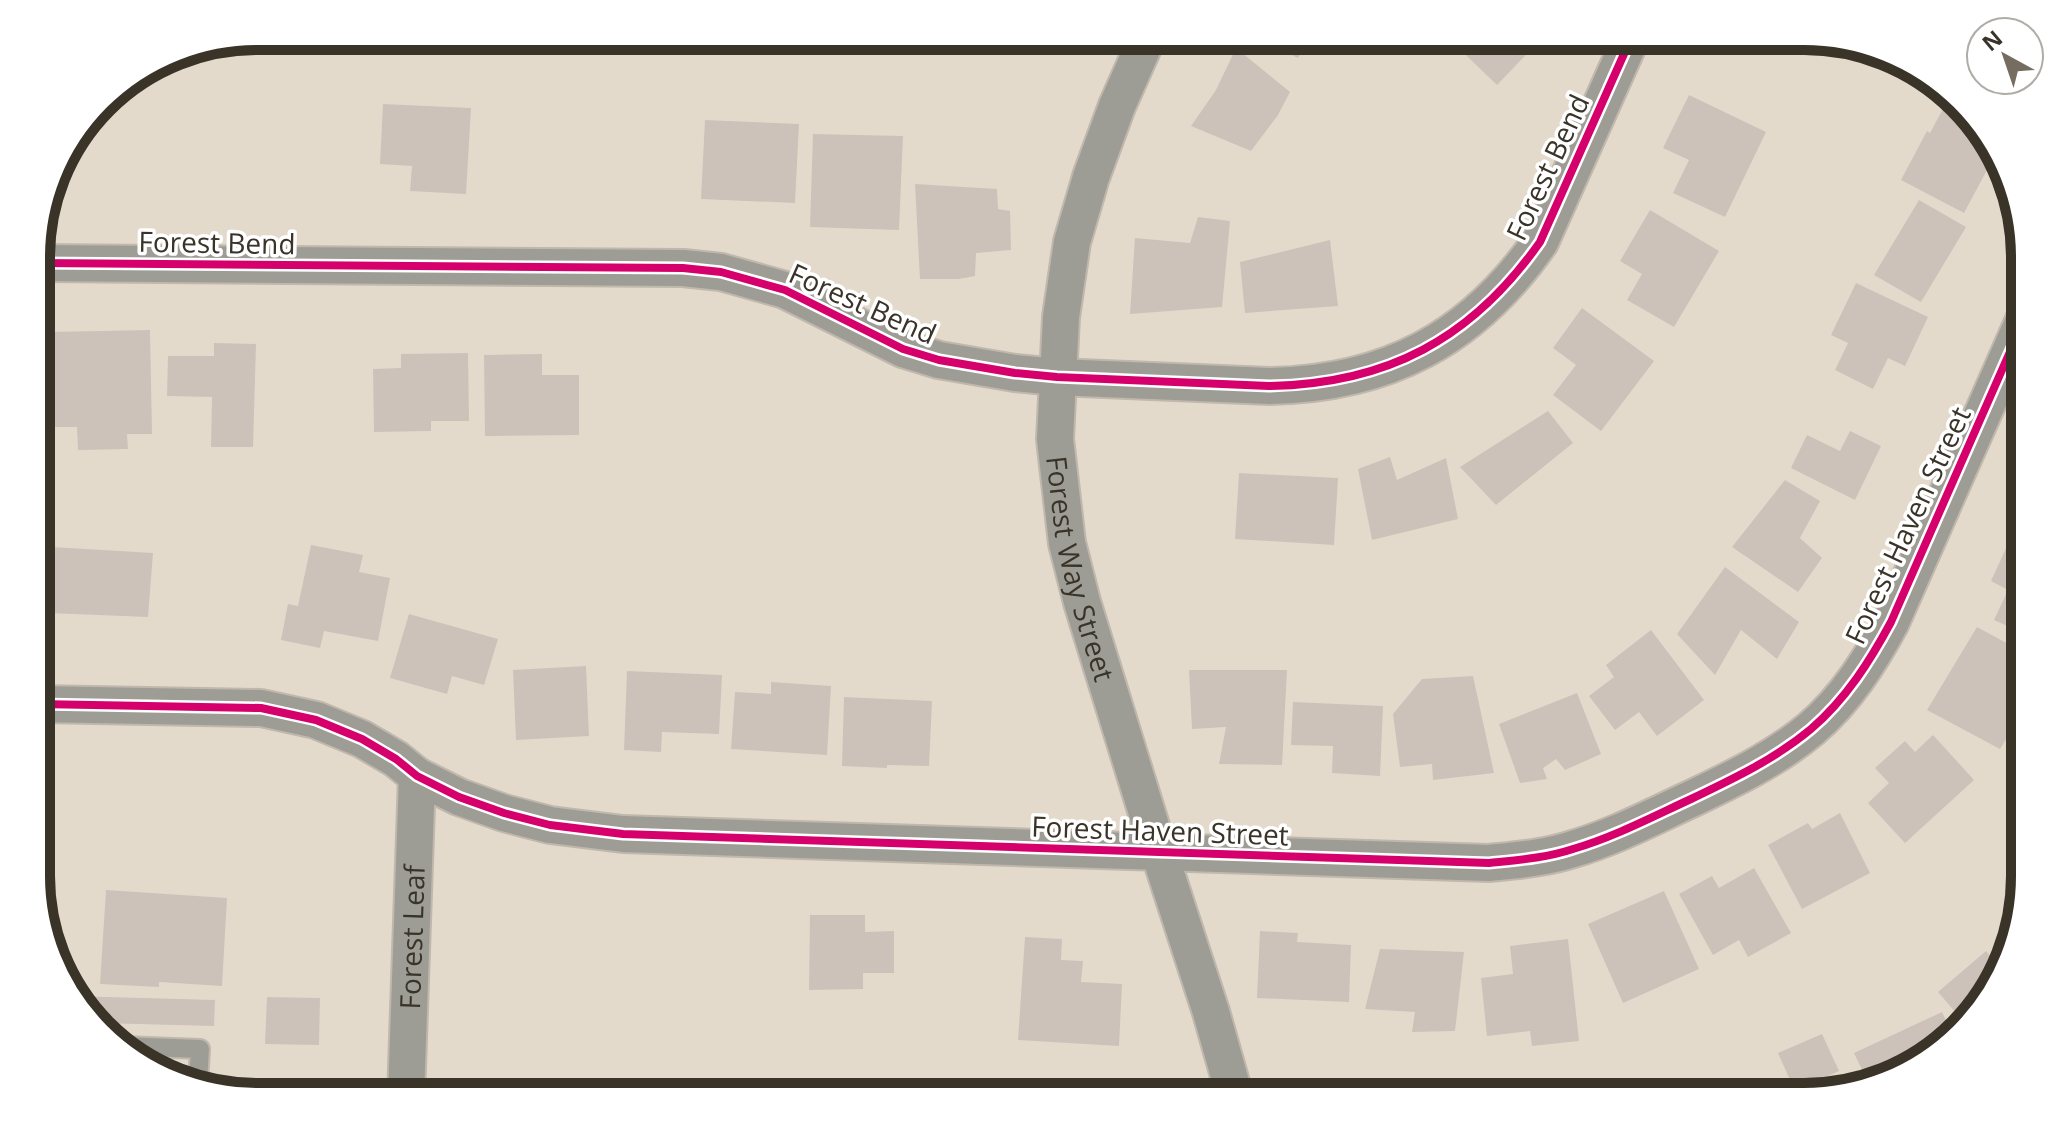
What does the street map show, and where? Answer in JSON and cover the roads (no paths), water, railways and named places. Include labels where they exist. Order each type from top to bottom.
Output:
[{"type":"street","name":"Forest Way Street","points":[[1142,50],[1091,177],[1072,242],[1061,317],[1055,439],[1067,543],[1082,602],[1231,1083]]},
{"type":"street","name":"Forest Bend","points":[[50,263],[652,268],[721,272],[785,290],[903,349],[939,360],[1057,377],[1301,385],[1364,374],[1423,350],[1451,334],[1493,300],[1540,242],[1626,50]]},
{"type":"street","name":"Forest Haven Street","points":[[50,704],[261,708],[316,720],[362,739],[417,776],[459,797],[550,825],[623,834],[1489,863],[1535,859],[1606,838],[1740,775],[1787,748],[1836,704],[1857,679],[1891,622],[2011,350]]},
{"type":"street","name":"Forest Leaf","points":[[406,1083],[417,776]]},
{"type":"lane","points":[[140,1047],[200,1049],[198,1075]]}]
